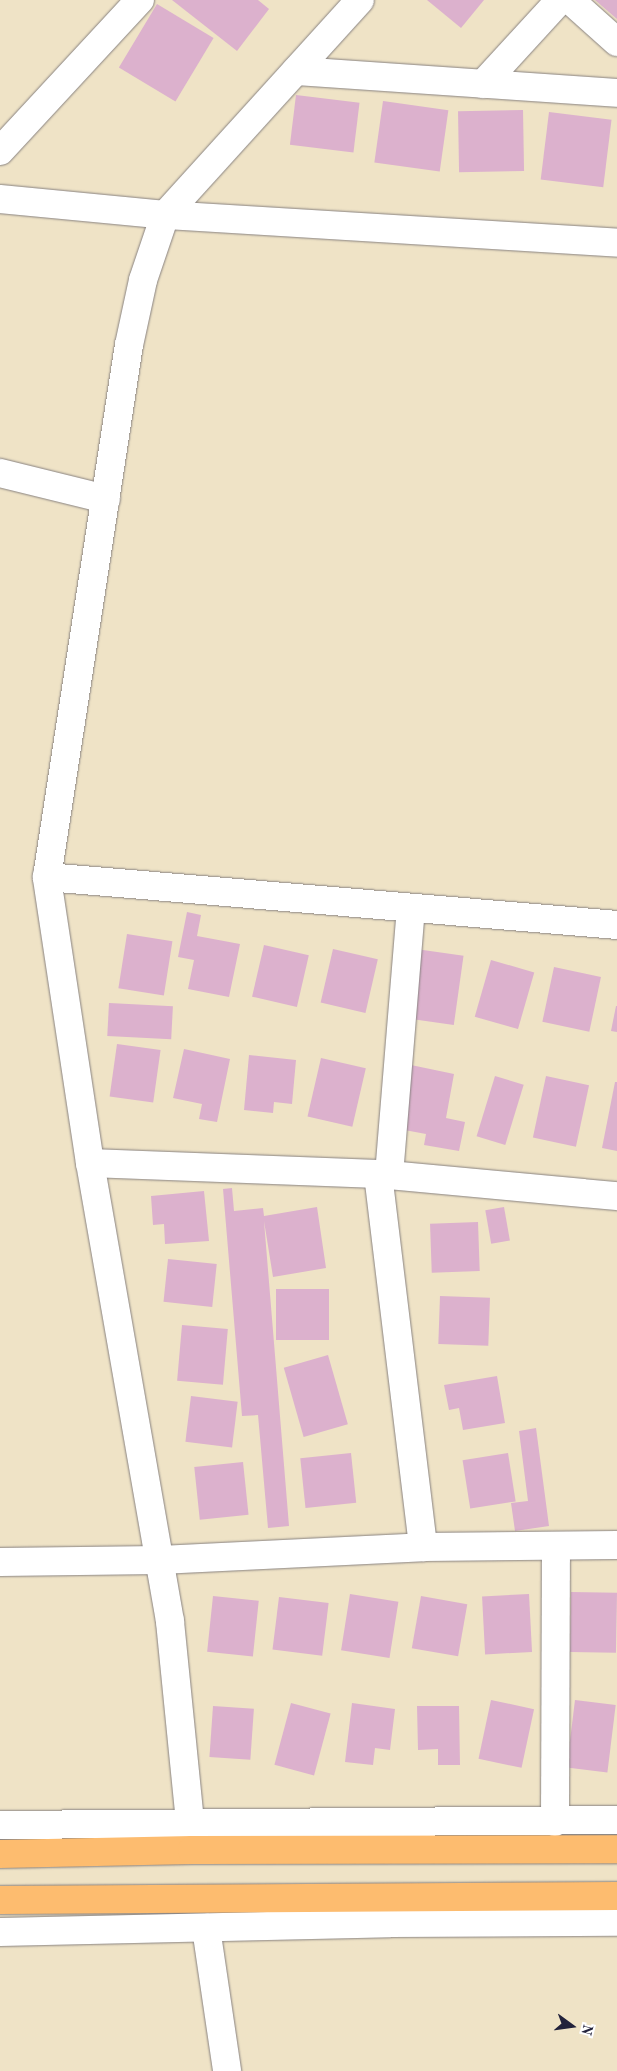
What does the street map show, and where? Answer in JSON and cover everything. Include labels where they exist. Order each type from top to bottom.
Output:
[{"type":"main road","points":[[0,1854],[192,1850],[617,1849]]},
{"type":"main road","points":[[0,1900],[617,1896]]},
{"type":"street","points":[[0,151],[140,0]]},
{"type":"street","points":[[190,1822],[180,1747],[177,1687],[160,1560],[90,1163],[47,877],[131,336],[143,280],[165,215],[360,0]]},
{"type":"street","points":[[483,84],[560,0]]},
{"type":"street","points":[[570,0],[617,42]]},
{"type":"street","points":[[296,71],[617,93]]},
{"type":"street","points":[[0,199],[165,215],[617,243]]},
{"type":"street","points":[[0,473],[106,499]]},
{"type":"street","points":[[47,877],[617,925]]},
{"type":"street","points":[[411,908],[383,1174],[423,1547]]},
{"type":"street","points":[[90,1163],[383,1174],[617,1196]]},
{"type":"street","points":[[0,1562],[160,1560],[423,1547],[617,1545]]},
{"type":"street","points":[[555,1822],[556,1546]]},
{"type":"street","points":[[0,1825],[617,1820]]},
{"type":"street","points":[[0,1932],[390,1922],[617,1922]]},
{"type":"street","points":[[206,1928],[227,2071]]},
{"type":"building","points":[[172,0],[258,0],[269,9],[237,51]]},
{"type":"building","points":[[427,0],[484,0],[461,28]]},
{"type":"building","points":[[595,0],[617,0],[617,19]]},
{"type":"building","points":[[157,4],[214,38],[175,101],[119,67]]},
{"type":"building","points":[[296,95],[360,103],[353,152],[290,145]]},
{"type":"building","points":[[383,101],[448,110],[440,172],[374,162]]},
{"type":"building","points":[[523,110],[524,171],[459,172],[458,111]]},
{"type":"building","points":[[549,112],[612,120],[603,187],[541,179]]},
{"type":"building","points":[[187,912],[201,915],[197,936],[240,944],[229,997],[188,989],[194,960],[178,957]]},
{"type":"building","points":[[127,934],[172,941],[164,996],[118,988]]},
{"type":"building","points":[[264,945],[309,955],[297,1007],[252,997]]},
{"type":"building","points":[[333,949],[378,959],[365,1013],[321,1003]]},
{"type":"building","points":[[416,949],[464,956],[454,1025],[406,1018]]},
{"type":"building","points":[[491,960],[534,972],[518,1029],[475,1017]]},
{"type":"building","points":[[554,967],[601,977],[589,1032],[542,1022]]},
{"type":"building","points":[[109,1003],[173,1006],[171,1039],[107,1036]]},
{"type":"building","points":[[617,1006],[617,1032],[611,1031]]},
{"type":"building","points":[[117,1044],[161,1050],[153,1103],[110,1096]]},
{"type":"building","points":[[184,1049],[230,1059],[217,1122],[199,1119],[202,1104],[173,1098]]},
{"type":"building","points":[[249,1055],[296,1060],[292,1104],[274,1102],[273,1113],[244,1110]]},
{"type":"building","points":[[321,1058],[366,1068],[352,1127],[308,1116]]},
{"type":"building","points":[[411,1065],[454,1074],[446,1118],[465,1122],[459,1151],[424,1145],[426,1134],[399,1129]]},
{"type":"building","points":[[495,1076],[524,1085],[505,1145],[477,1136]]},
{"type":"building","points":[[546,1076],[589,1085],[576,1147],[533,1138]]},
{"type":"building","points":[[615,1082],[617,1082],[617,1151],[602,1148]]},
{"type":"building","points":[[232,1188],[234,1211],[263,1208],[264,1216],[317,1207],[326,1268],[273,1277],[264,1221],[289,1526],[268,1528],[258,1415],[242,1416],[223,1189]]},
{"type":"building","points":[[204,1191],[209,1241],[165,1244],[164,1224],[153,1225],[151,1196]]},
{"type":"building","points":[[504,1207],[510,1240],[491,1244],[485,1210]]},
{"type":"building","points":[[478,1222],[480,1271],[432,1273],[430,1224]]},
{"type":"building","points":[[168,1259],[217,1264],[212,1307],[164,1302]]},
{"type":"building","points":[[276,1289],[329,1289],[329,1340],[276,1340]]},
{"type":"building","points":[[440,1296],[490,1298],[488,1346],[438,1344]]},
{"type":"building","points":[[182,1325],[228,1329],[223,1385],[177,1381]]},
{"type":"building","points":[[328,1355],[348,1424],[304,1437],[284,1368]]},
{"type":"building","points":[[497,1376],[505,1423],[463,1430],[459,1408],[449,1410],[444,1385]]},
{"type":"building","points":[[191,1396],[238,1402],[232,1447],[185,1442]]},
{"type":"building","points":[[536,1428],[549,1526],[515,1531],[511,1503],[528,1501],[519,1431]]},
{"type":"building","points":[[351,1453],[356,1503],[306,1508],[300,1458]]},
{"type":"building","points":[[508,1453],[516,1501],[470,1509],[463,1460]]},
{"type":"building","points":[[243,1462],[249,1515],[200,1520],[194,1467]]},
{"type":"building","points":[[571,1592],[617,1593],[616,1653],[570,1652]]},
{"type":"building","points":[[350,1594],[398,1602],[389,1658],[341,1650]]},
{"type":"building","points":[[529,1594],[532,1652],[485,1654],[482,1596]]},
{"type":"building","points":[[213,1596],[259,1601],[253,1657],[207,1652]]},
{"type":"building","points":[[421,1596],[467,1604],[458,1656],[412,1648]]},
{"type":"building","points":[[279,1597],[329,1603],[322,1656],[273,1650]]},
{"type":"building","points":[[491,1700],[534,1709],[522,1768],[479,1759]]},
{"type":"building","points":[[575,1700],[616,1705],[607,1772],[567,1767]]},
{"type":"building","points":[[291,1703],[331,1714],[314,1775],[274,1765]]},
{"type":"building","points":[[352,1703],[395,1709],[390,1750],[375,1748],[373,1765],[345,1762]]},
{"type":"building","points":[[213,1706],[254,1709],[250,1760],[209,1757]]},
{"type":"building","points":[[417,1706],[459,1706],[460,1765],[438,1765],[438,1749],[418,1750]]}]
